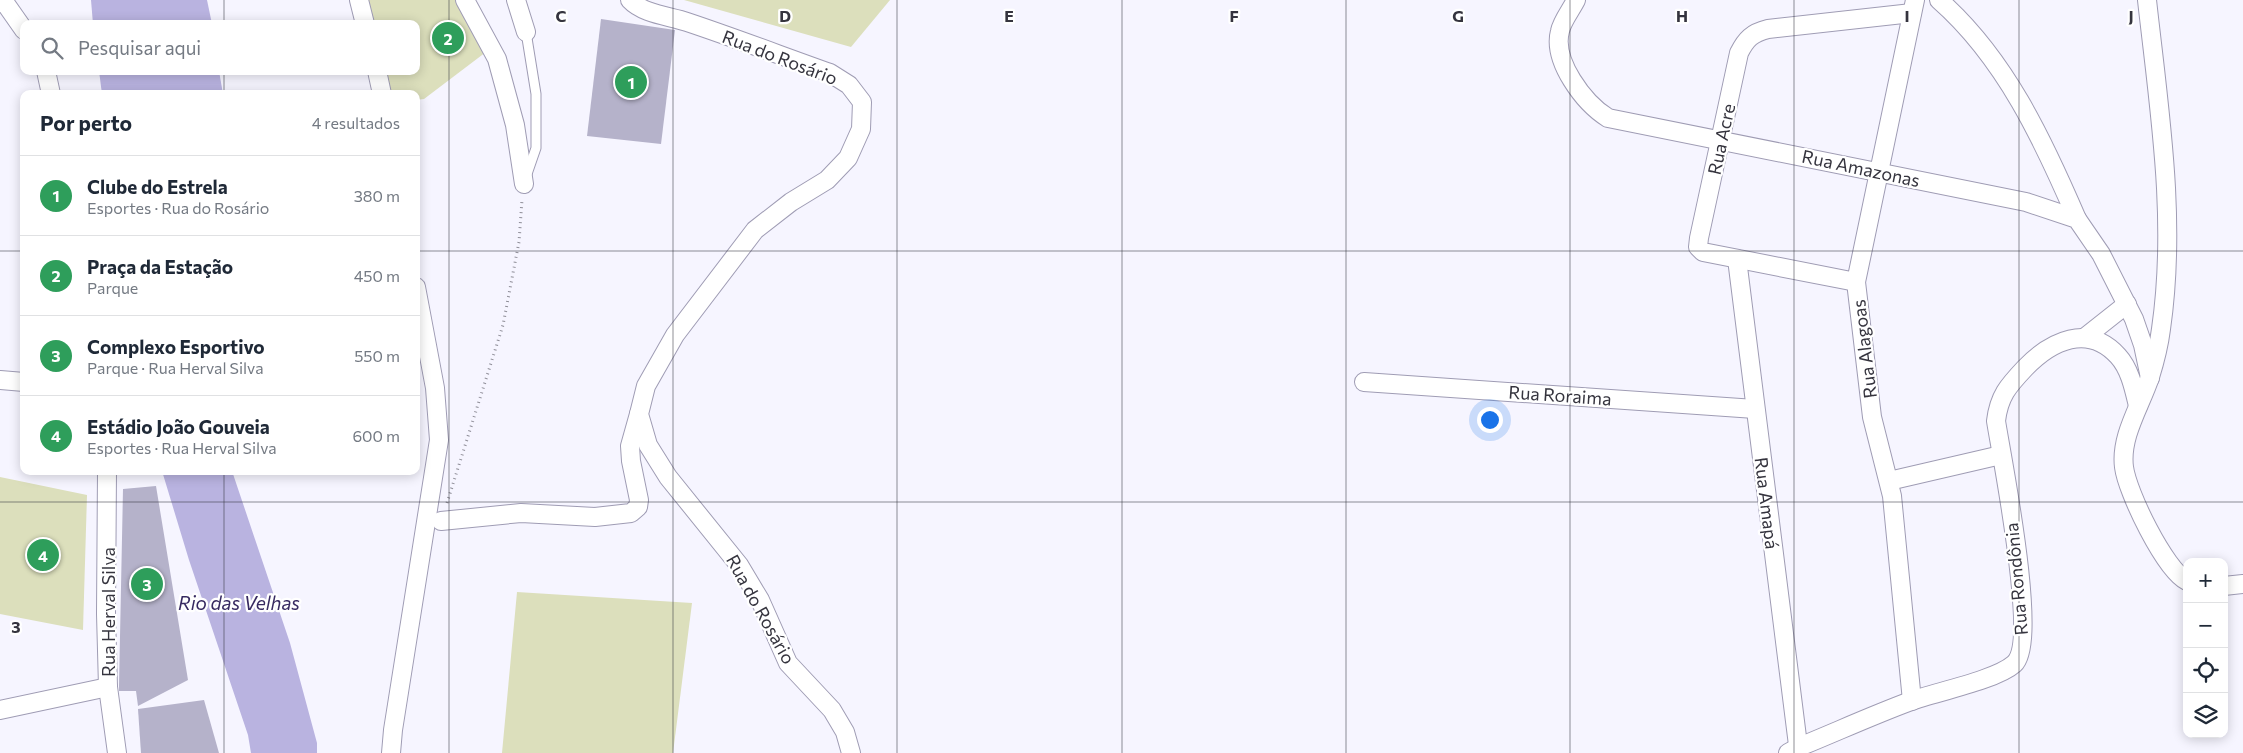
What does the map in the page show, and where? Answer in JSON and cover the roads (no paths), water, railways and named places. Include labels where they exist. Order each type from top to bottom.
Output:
[{"type":"street","points":[[4,0],[20,24]]},
{"type":"street","points":[[360,0],[364,20]]},
{"type":"street","points":[[465,0],[497,59],[516,125],[524,184]]},
{"type":"street","points":[[516,0],[526,32]]},
{"type":"street","name":"Rua do Rosário","points":[[441,521],[521,513],[594,517],[631,513],[638,507],[639,500],[630,446],[646,386],[675,335],[755,230],[791,202],[827,180],[848,158],[861,129],[862,102],[849,85],[830,73],[653,12],[635,5],[630,0]]},
{"type":"street","name":"Rua Amazonas","points":[[1576,0],[1560,30],[1558,48],[1564,66],[1595,110],[1608,118],[2026,202],[2078,219]]},
{"type":"street","points":[[1939,0],[1965,23],[1987,51],[2046,148],[2078,219],[2101,254],[2127,304],[2143,345],[2150,378]]},
{"type":"street","points":[[2147,0],[2168,190],[2165,290],[2161,330],[2150,378],[2126,442],[2123,466],[2129,489],[2166,562],[2178,577],[2183,579]]},
{"type":"street","name":"Rua Acre","points":[[1856,282],[1703,252],[1698,246],[1739,53],[1746,40],[1754,33],[1768,29],[1913,6]]},
{"type":"street","name":"Rua Alagoas","points":[[1912,701],[1889,481],[1872,417],[1856,282],[1913,6]]},
{"type":"street","points":[[47,75],[50,90]]},
{"type":"street","points":[[378,75],[381,90]]},
{"type":"street","name":"Rua Amapá","points":[[1738,259],[1795,751]]},
{"type":"street","points":[[2084,338],[2127,304]]},
{"type":"street","points":[[391,753],[415,586],[439,440],[434,388],[420,309]]},
{"type":"street","points":[[2084,338],[2099,342],[2118,357],[2130,377],[2138,406]]},
{"type":"street","name":"Rua Rondônia","points":[[1795,751],[1912,701],[1997,674],[2015,664],[2020,655],[2023,621],[2019,564],[1996,421],[2000,399],[2012,383],[2042,352],[2061,341],[2084,338]]},
{"type":"street","points":[[0,380],[20,382]]},
{"type":"street","name":"Rua Roraima","points":[[1364,382],[1755,409]]},
{"type":"street","name":"Rua do Rosário","points":[[639,414],[648,445],[668,477],[739,564],[760,600],[788,663],[832,710],[845,732],[851,753]]},
{"type":"street","points":[[1889,481],[2001,455]]},
{"type":"street","name":"Rua Herval Silva","points":[[107,475],[106,614],[108,687],[117,753]]},
{"type":"street","points":[[2228,586],[2243,584]]},
{"type":"street","points":[[0,710],[108,687]]},
{"type":"lane","points":[[524,184],[536,148],[536,94],[526,32]]},
{"type":"water","points":[[91,0],[207,0],[211,20],[93,20]]},
{"type":"water","points":[[100,75],[220,75],[222,90],[101,90]]},
{"type":"water","name":"Rio das Velhas","points":[[163,475],[233,475],[290,643],[317,743],[317,753],[251,753],[248,735],[189,560]]},
{"type":"place","name":"Praça da Estação","points":[[448,38]]},
{"type":"place","name":"Clube do Estrela","points":[[631,82]]},
{"type":"place","name":"Estádio João Gouveia","points":[[43,555]]},
{"type":"place","name":"Complexo Esportivo","points":[[147,584]]}]
